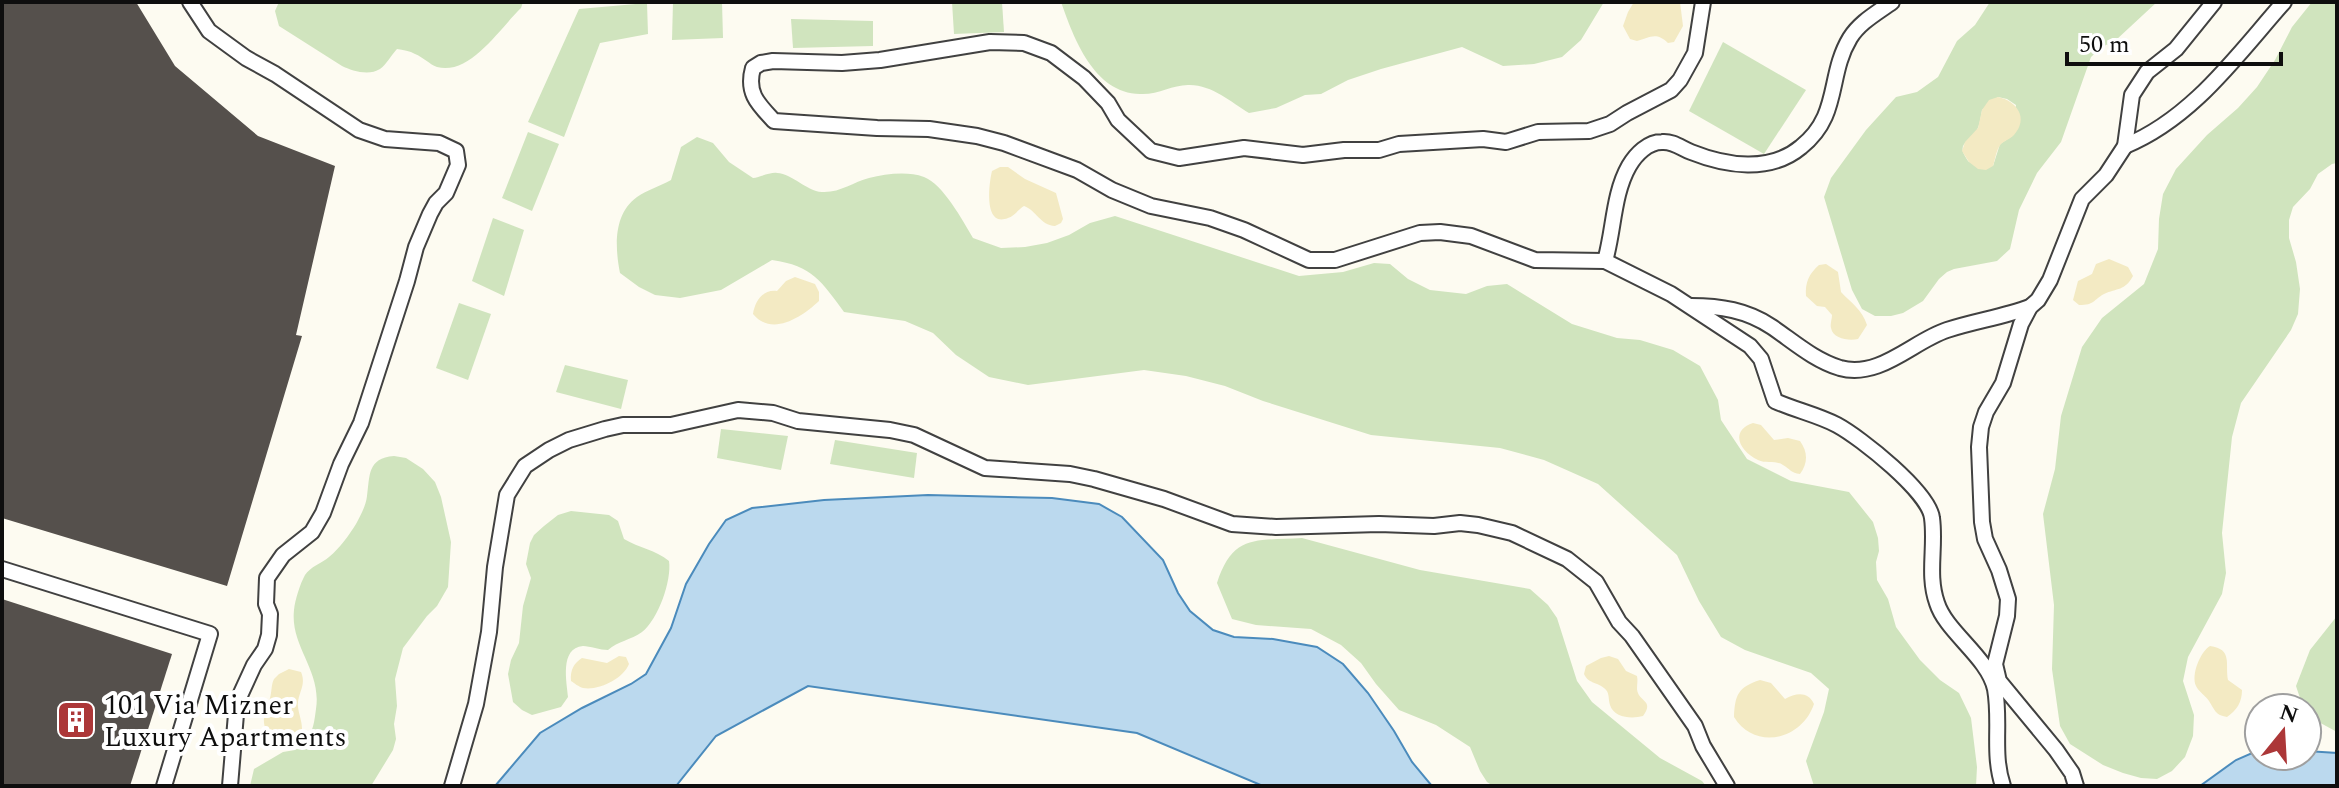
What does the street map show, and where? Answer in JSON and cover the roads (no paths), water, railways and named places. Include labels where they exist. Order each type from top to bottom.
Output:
[{"type":"lane","points":[[190,2],[209,31],[359,130],[385,139],[439,143],[456,151],[458,165],[446,193],[430,214],[416,247],[361,423],[341,464],[323,513],[312,532],[283,555],[267,578],[269,635],[265,649],[237,702],[230,786]]},
{"type":"lane","points":[[1703,2],[1695,53],[1671,90],[1599,128],[1538,132],[1506,142],[1461,140],[1303,155],[1244,148],[1179,158],[1151,151],[1118,120],[1108,103],[1084,78],[1051,53],[1024,43],[990,42],[842,63],[761,63],[753,68],[751,91],[757,104],[774,121],[929,129],[1004,143],[1077,170],[1112,190],[1151,206],[1210,218],[1309,260],[1335,260],[1420,233],[1440,232],[1471,236],[1535,260],[1605,261],[1671,294],[1750,346],[1761,359],[1775,401],[1839,426],[1894,468],[1921,496],[1932,516],[1932,580],[1937,606],[1979,660],[1994,685],[1998,710],[1996,756],[2003,786]]},
{"type":"lane","points":[[1605,261],[1627,169],[1647,146],[1661,141],[1747,165],[1767,165],[1785,158],[1814,135],[1824,121],[1851,38],[1865,20],[1892,2]]},
{"type":"lane","points":[[2076,786],[2072,773],[2056,750],[1999,681],[1995,664],[2008,599],[1985,539],[1982,522],[1981,427],[2003,383],[2021,324],[2050,280],[2082,199],[2106,175],[2125,146],[2132,95],[2147,72],[2176,49],[2214,2]]},
{"type":"lane","points":[[2125,146],[2139,141],[2167,122],[2223,75],[2284,2]]},
{"type":"lane","points":[[1689,306],[1728,308],[1748,315],[1770,325],[1824,362],[1851,370],[1877,365],[1906,353],[1946,330],[2030,307]]},
{"type":"lane","points":[[452,786],[476,704],[507,495],[525,466],[569,440],[605,429],[623,425],[688,423],[738,410],[773,413],[798,421],[914,435],[985,468],[1070,474],[1094,479],[1164,499],[1232,524],[1276,527],[1434,526],[1460,523],[1512,533],[1567,559],[1596,582],[1619,622],[1695,726],[1727,786]]},
{"type":"lane","points":[[2,569],[210,634],[164,786]]},
{"type":"water","points":[[928,495],[1052,498],[1099,504],[1122,517],[1163,560],[1190,611],[1213,630],[1234,637],[1273,639],[1317,647],[1343,664],[1368,693],[1412,762],[1432,786],[1263,786],[1137,733],[808,686],[716,736],[676,786],[495,786],[540,733],[646,674],[671,628],[686,584],[726,520],[752,508],[824,500]]},
{"type":"water","points":[[2323,752],[2337,753],[2337,786],[2200,786],[2243,757],[2243,772],[2323,772]]},
{"type":"place","name":"101 Via Mizner Luxury Apartments","points":[[76,720]]}]
